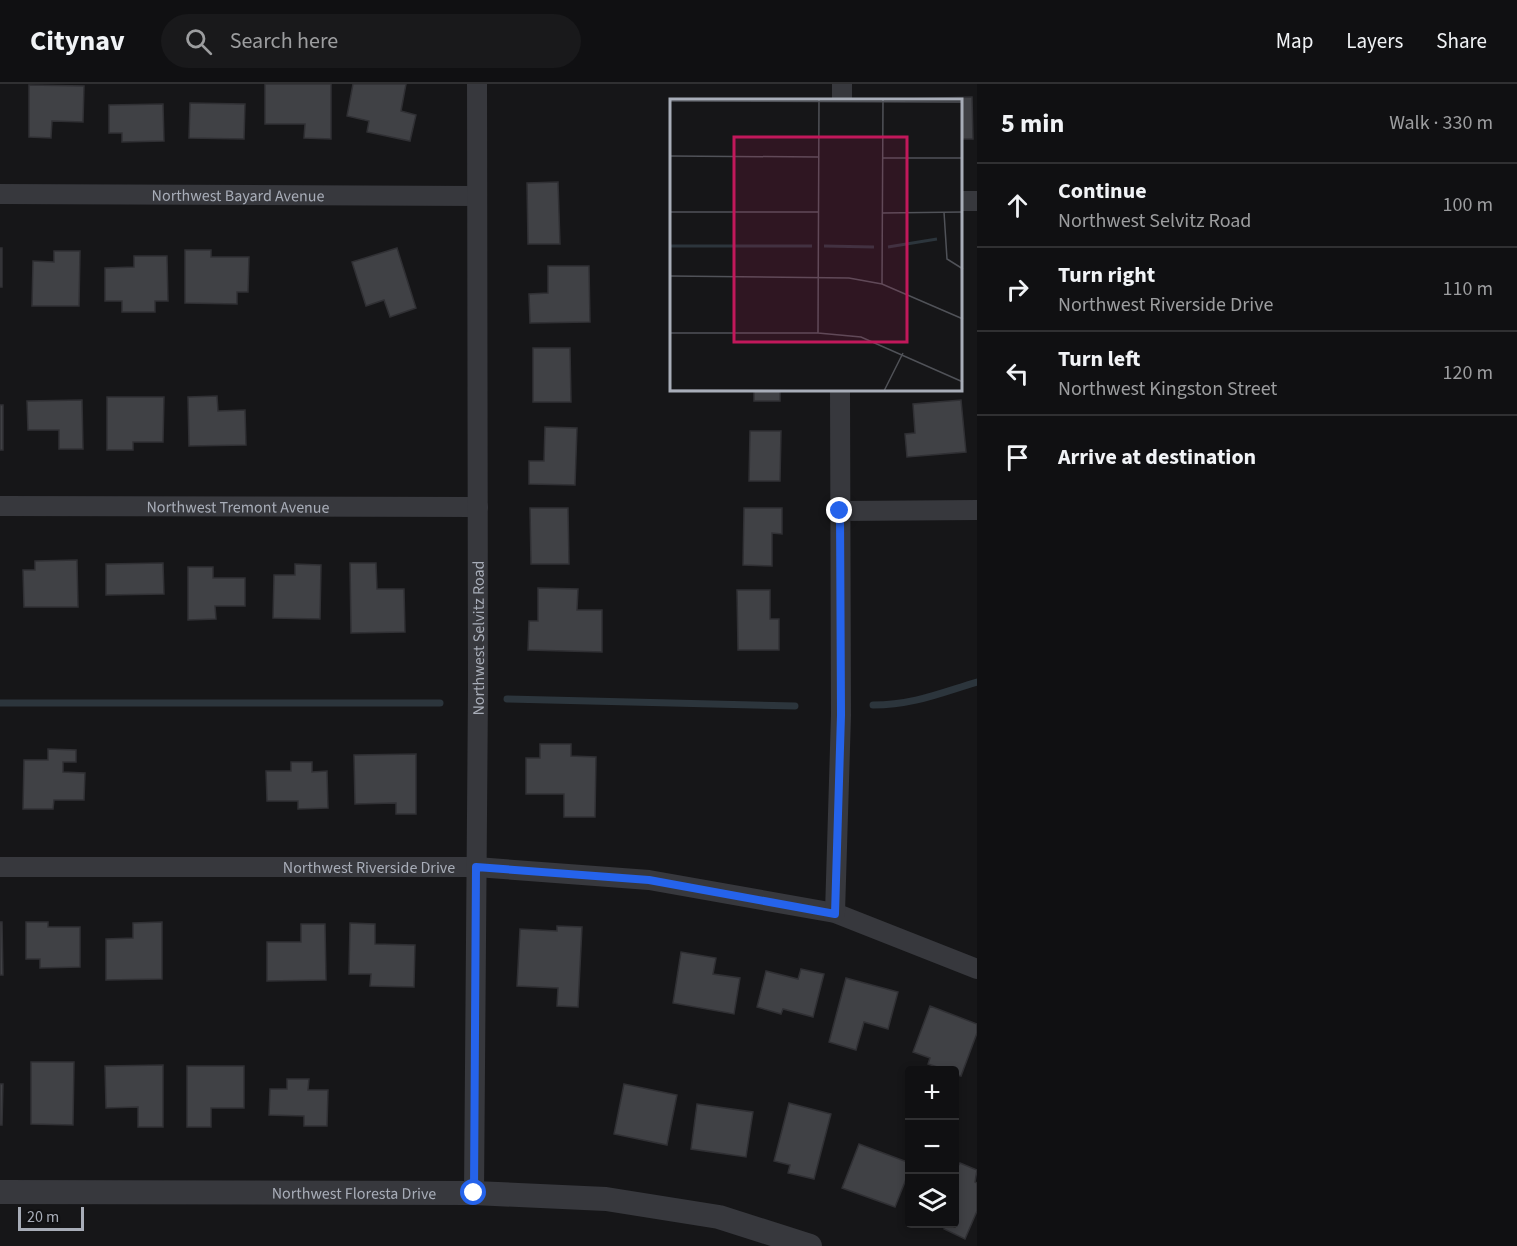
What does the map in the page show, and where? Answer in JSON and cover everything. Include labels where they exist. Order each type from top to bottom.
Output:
[{"type":"street","name":"Northwest Selvitz Road","points":[[474,1193],[478,507],[477,84]]},
{"type":"street","name":"Northwest Bayard Avenue","points":[[0,194],[476,196]]},
{"type":"street","points":[[835,914],[841,715],[840,392]]},
{"type":"street","name":"Northwest Tremont Avenue","points":[[0,506],[478,507]]},
{"type":"street","points":[[840,511],[977,510]]},
{"type":"street","name":"Northwest Riverside Drive","points":[[0,867],[476,867],[649,880],[835,914],[977,969]]},
{"type":"street","name":"Northwest Floresta Drive","points":[[0,1192],[474,1193],[606,1199],[719,1217],[810,1246]]},
{"type":"building","points":[[265,84],[331,84],[331,139],[304,138],[305,124],[265,124]]},
{"type":"building","points":[[353,84],[406,84],[401,111],[416,115],[410,141],[367,132],[369,121],[347,116]]},
{"type":"building","points":[[29,85],[84,86],[83,122],[52,121],[51,138],[29,137]]},
{"type":"building","points":[[972,97],[973,139],[962,139],[962,99],[905,99]]},
{"type":"building","points":[[190,103],[245,104],[244,139],[189,138]]},
{"type":"building","points":[[163,104],[164,141],[122,142],[122,133],[109,133],[109,105]]},
{"type":"building","points":[[558,182],[560,244],[528,244],[527,183]]},
{"type":"building","points":[[0,248],[2,248],[2,287],[0,287]]},
{"type":"building","points":[[397,248],[416,308],[390,317],[384,300],[366,306],[352,262]]},
{"type":"building","points":[[185,250],[211,250],[211,257],[249,257],[248,292],[237,292],[237,304],[185,303]]},
{"type":"building","points":[[54,251],[80,251],[79,306],[32,306],[33,261],[54,262]]},
{"type":"building","points":[[134,256],[167,256],[168,301],[155,301],[155,312],[122,312],[122,301],[105,301],[105,268],[134,267]]},
{"type":"building","points":[[548,266],[589,266],[590,322],[530,323],[529,294],[548,293]]},
{"type":"building","points":[[533,348],[570,348],[571,402],[533,402]]},
{"type":"building","points":[[754,392],[780,392],[780,401],[754,401]]},
{"type":"building","points":[[217,396],[218,411],[245,410],[246,445],[189,446],[188,397]]},
{"type":"building","points":[[107,397],[164,397],[163,442],[133,442],[133,450],[107,450]]},
{"type":"building","points":[[82,400],[83,449],[59,449],[59,430],[28,430],[27,401]]},
{"type":"building","points":[[961,400],[966,452],[907,457],[905,434],[915,433],[913,404]]},
{"type":"building","points":[[0,405],[3,405],[3,450],[0,450]]},
{"type":"building","points":[[545,427],[577,428],[575,485],[529,484],[529,461],[544,461]]},
{"type":"building","points":[[750,431],[781,431],[780,481],[749,481]]},
{"type":"building","points":[[530,508],[568,508],[569,564],[531,564]]},
{"type":"building","points":[[744,508],[782,508],[782,534],[772,533],[772,566],[743,565]]},
{"type":"building","points":[[77,560],[78,607],[24,607],[23,570],[35,570],[35,561]]},
{"type":"building","points":[[163,563],[164,594],[106,595],[106,564]]},
{"type":"building","points":[[350,563],[376,563],[377,589],[404,589],[405,632],[351,633]]},
{"type":"building","points":[[295,564],[321,565],[320,619],[273,618],[274,575],[295,575]]},
{"type":"building","points":[[188,567],[213,567],[213,578],[245,578],[245,606],[215,606],[216,619],[188,620]]},
{"type":"building","points":[[538,588],[578,589],[577,610],[602,610],[602,652],[528,650],[529,621],[538,621]]},
{"type":"building","points":[[737,590],[770,590],[770,619],[779,619],[779,650],[738,650]]},
{"type":"building","points":[[540,744],[571,744],[571,756],[596,757],[595,817],[564,817],[564,794],[526,794],[526,758],[540,758]]},
{"type":"building","points":[[48,749],[76,750],[76,762],[63,762],[63,772],[85,773],[84,800],[54,800],[53,809],[23,809],[24,760],[48,760]]},
{"type":"building","points":[[416,754],[416,814],[396,814],[396,803],[355,804],[354,755]]},
{"type":"building","points":[[291,762],[312,762],[312,772],[327,771],[328,808],[298,809],[298,801],[267,801],[266,771],[291,771]]},
{"type":"building","points":[[0,922],[2,922],[3,975],[0,975]]},
{"type":"building","points":[[26,922],[48,922],[48,927],[80,927],[80,967],[40,968],[40,959],[26,959]]},
{"type":"building","points":[[162,922],[162,979],[106,980],[106,939],[133,938],[133,923]]},
{"type":"building","points":[[350,923],[375,924],[375,944],[415,945],[414,987],[370,986],[371,974],[349,974]]},
{"type":"building","points":[[301,924],[325,924],[326,980],[267,981],[267,942],[301,942]]},
{"type":"building","points":[[557,926],[582,927],[578,1007],[557,1006],[558,988],[517,986],[520,929],[557,931]]},
{"type":"building","points":[[681,952],[716,958],[713,974],[740,978],[734,1014],[673,1003]]},
{"type":"building","points":[[801,969],[824,974],[813,1017],[783,1009],[781,1014],[757,1007],[766,971],[798,979]]},
{"type":"building","points":[[846,978],[898,992],[888,1029],[864,1022],[856,1050],[829,1042]]},
{"type":"building","points":[[930,1006],[977,1024],[977,1033],[961,1076],[959,1075],[959,1066],[934,1066],[928,1064],[930,1058],[913,1052]]},
{"type":"building","points":[[31,1062],[74,1062],[73,1125],[31,1124]]},
{"type":"building","points":[[163,1065],[163,1127],[138,1127],[138,1107],[106,1108],[105,1066]]},
{"type":"building","points":[[187,1066],[244,1066],[244,1108],[211,1108],[211,1127],[187,1127]]},
{"type":"building","points":[[287,1079],[309,1079],[308,1090],[328,1090],[327,1126],[304,1126],[304,1116],[269,1115],[270,1089],[287,1089]]},
{"type":"building","points":[[0,1084],[3,1084],[2,1125],[0,1125]]},
{"type":"building","points":[[624,1084],[677,1095],[667,1145],[614,1134]]},
{"type":"building","points":[[789,1103],[831,1114],[814,1179],[788,1173],[790,1165],[774,1161]]},
{"type":"building","points":[[697,1104],[753,1112],[746,1157],[691,1149]]},
{"type":"building","points":[[859,1144],[905,1161],[905,1182],[895,1207],[842,1188]]},
{"type":"building","points":[[959,1164],[977,1170],[975,1182],[977,1183],[977,1211],[965,1239],[944,1229],[959,1228]]},
{"type":"waterway","points":[[873,705],[914,701],[977,682]]},
{"type":"waterway","points":[[507,699],[795,706]]},
{"type":"waterway","points":[[0,703],[440,703]]},
{"type":"route","points":[[474,1193],[476,867],[649,880],[835,914],[841,715],[840,511]]}]
